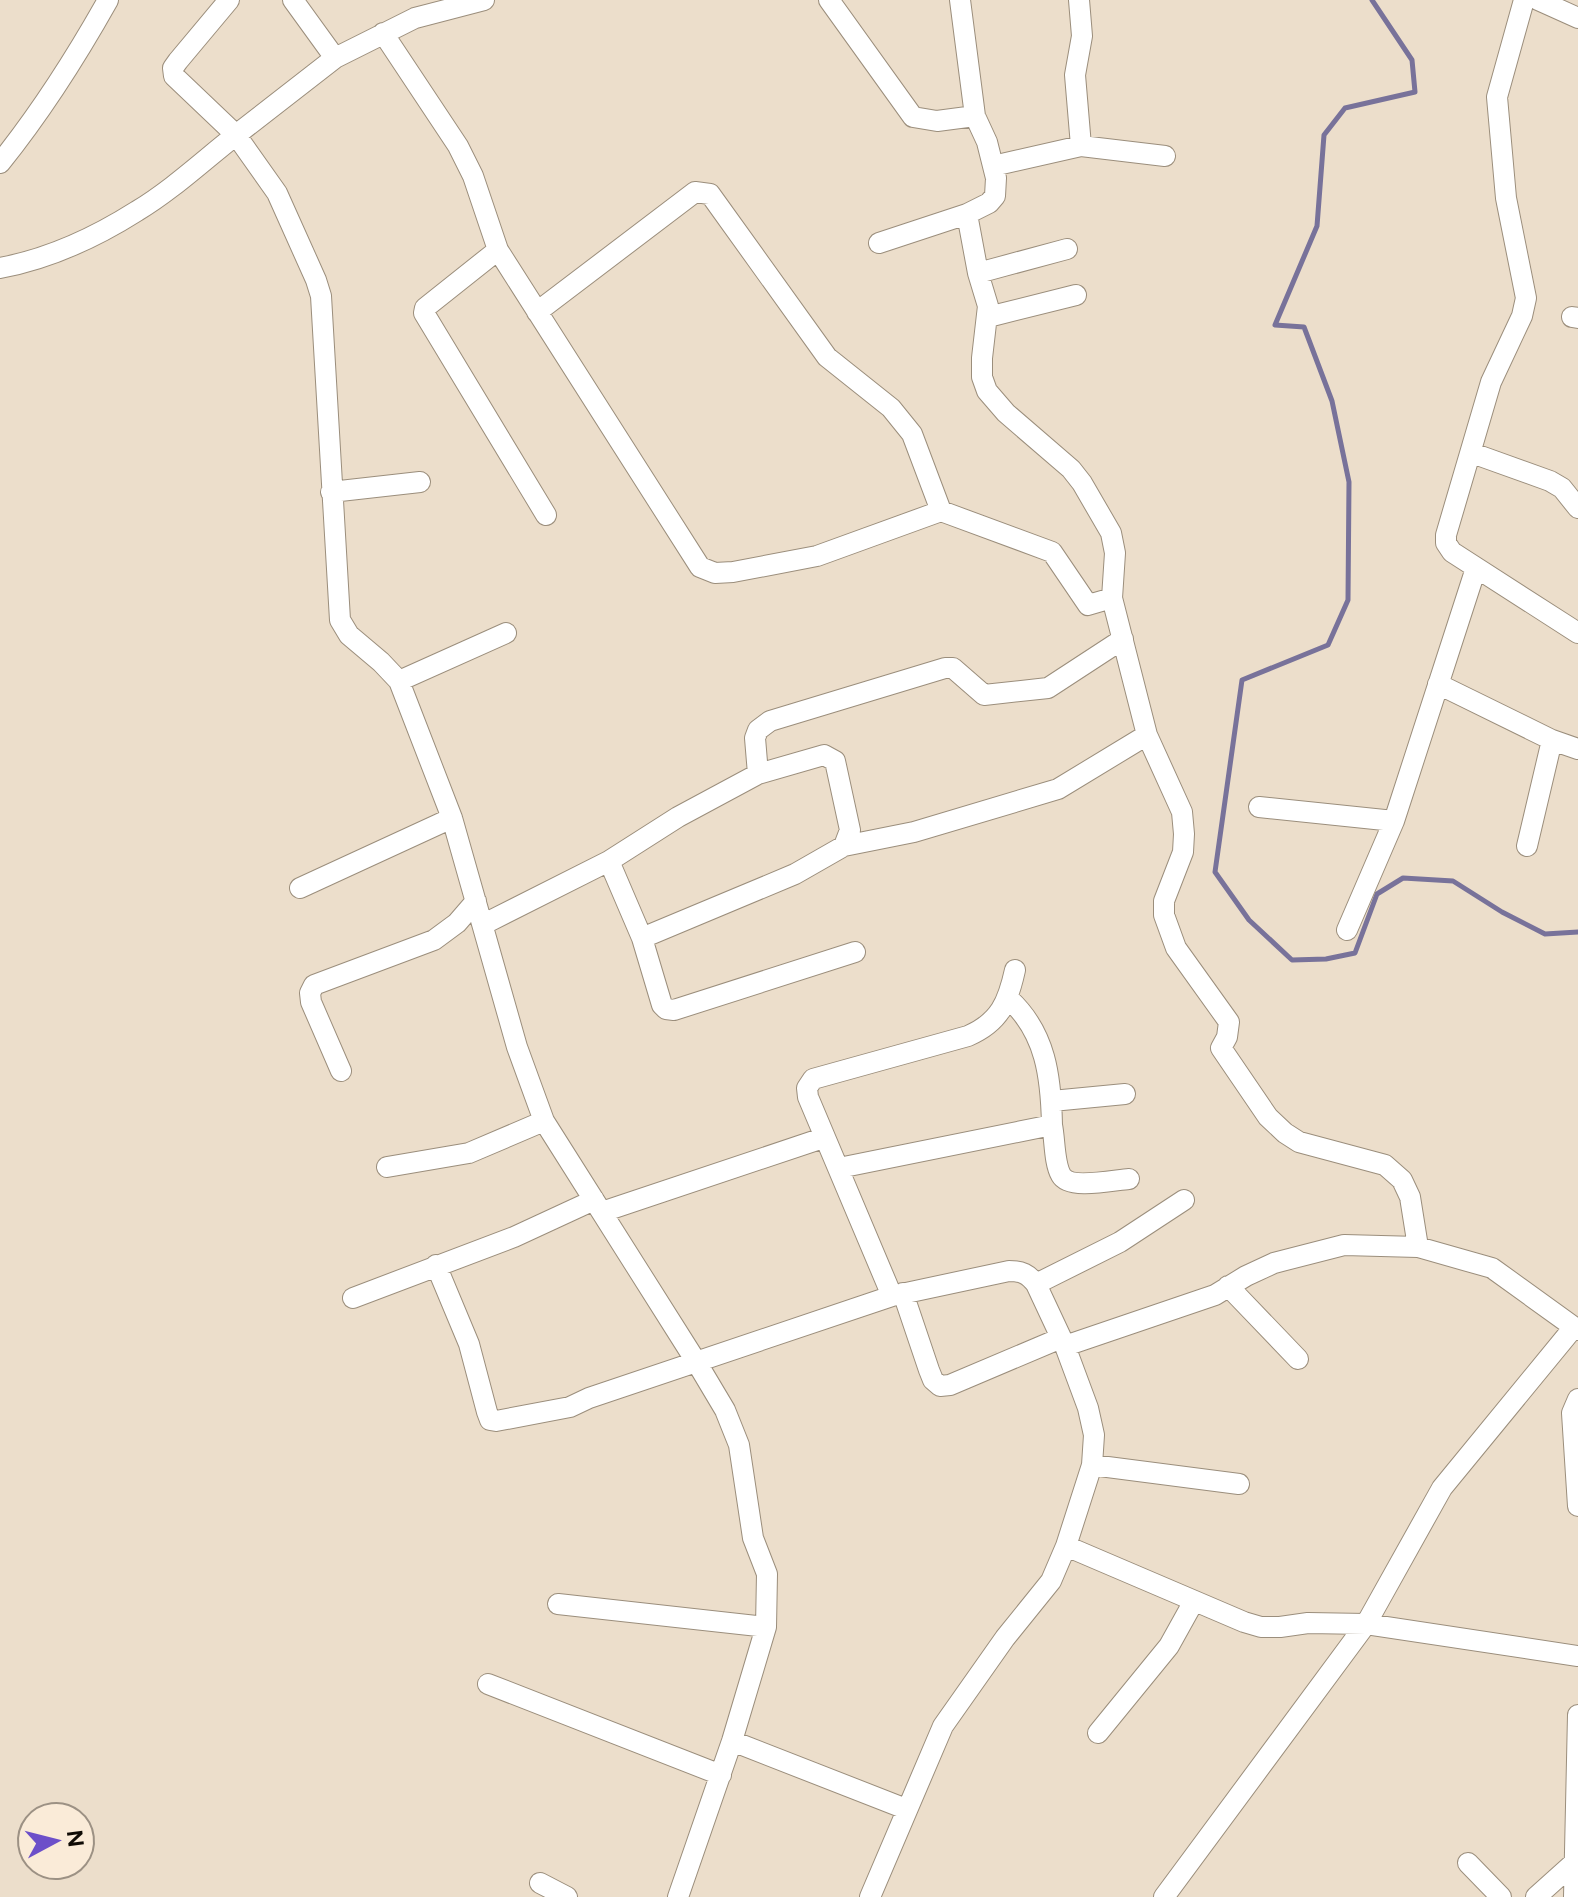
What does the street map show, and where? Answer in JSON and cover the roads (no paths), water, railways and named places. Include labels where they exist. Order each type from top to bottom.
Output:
[{"type":"street","points":[[0,163],[35,117],[108,0]]},
{"type":"street","points":[[229,0],[178,61],[173,68],[174,76],[236,135],[277,193],[319,288],[340,620],[349,635],[399,681],[452,818],[517,1047],[544,1121],[697,1363],[725,1410],[739,1445],[753,1538],[767,1574],[766,1627],[721,1775],[678,1897]]},
{"type":"street","points":[[293,0],[335,58]]},
{"type":"street","points":[[0,268],[50,254],[96,234],[139,210],[335,58],[415,18],[484,0]]},
{"type":"street","points":[[829,0],[913,117],[937,121],[975,116]]},
{"type":"street","points":[[879,243],[967,214],[989,203],[995,196],[993,166],[987,142],[975,116],[960,0]]},
{"type":"street","points":[[1079,0],[1082,36],[1075,75],[1081,146]]},
{"type":"street","points":[[1524,0],[1497,97],[1506,198],[1526,298],[1522,316],[1491,382],[1446,543],[1452,552],[1578,633]]},
{"type":"street","points":[[1538,0],[1578,18]]},
{"type":"street","points":[[383,33],[458,146],[473,176],[498,250],[700,567],[715,573],[733,572],[817,556],[941,511],[1052,552],[1088,605],[1112,598]]},
{"type":"street","points":[[993,166],[1081,146],[1165,156]]},
{"type":"street","points":[[537,312],[695,192],[710,194],[827,357],[891,408],[912,434],[941,511]]},
{"type":"street","points":[[967,214],[978,273],[988,306],[982,358],[982,377],[987,391],[1006,413],[1071,469],[1111,533],[1115,553],[1112,598],[1147,735],[1177,797],[1184,834],[1183,852],[1164,901],[1164,915],[1176,948],[1229,1022],[1227,1037],[1221,1048],[1268,1117],[1299,1142],[1385,1165],[1402,1180],[1410,1197],[1418,1247]]},
{"type":"street","points":[[978,273],[1067,249]]},
{"type":"street","points":[[498,250],[425,308],[424,313],[546,515]]},
{"type":"street","points":[[988,317],[1076,295]]},
{"type":"street","points":[[1472,453],[1570,491],[1578,508]]},
{"type":"street","points":[[331,492],[420,482]]},
{"type":"street","points":[[1347,930],[1394,821],[1476,568]]},
{"type":"street","points":[[399,681],[506,633]]},
{"type":"street","points":[[758,774],[755,738],[758,730],[770,721],[945,668],[953,668],[984,695],[1041,690],[1123,639]]},
{"type":"street","points":[[1438,684],[1552,740],[1578,749]]},
{"type":"street","points":[[642,938],[795,874],[844,846],[914,832],[1058,789],[1147,735]]},
{"type":"street","points":[[1527,846],[1552,740]]},
{"type":"street","points":[[484,924],[609,861],[678,817],[758,774],[824,755],[835,761],[850,830],[844,846]]},
{"type":"street","points":[[1259,807],[1394,821]]},
{"type":"street","points":[[300,888],[452,818]]},
{"type":"street","points":[[609,861],[642,938],[662,1005],[666,1009],[674,1010],[855,952]]},
{"type":"street","points":[[341,1071],[311,1002],[310,993],[314,985],[434,940],[457,923],[476,901]]},
{"type":"street","points":[[1015,970],[1009,999],[991,1023],[968,1036],[813,1079],[807,1088],[823,1138],[898,1295],[933,1380],[940,1386],[950,1385],[1063,1342],[1215,1295],[1274,1263],[1344,1245],[1418,1247],[1492,1268],[1576,1329],[1442,1488],[1366,1624],[1169,1895]]},
{"type":"street","points":[[1009,999],[1036,1032],[1046,1058],[1060,1174],[1066,1182],[1077,1184],[1129,1179]]},
{"type":"street","points":[[1052,1101],[1125,1094]]},
{"type":"street","points":[[387,1167],[457,1156],[544,1121]]},
{"type":"street","points":[[839,1168],[1052,1125]]},
{"type":"street","points":[[353,1298],[598,1206],[823,1138]]},
{"type":"street","points":[[1036,1284],[1141,1231],[1184,1200]]},
{"type":"street","points":[[436,1265],[469,1344],[490,1420],[496,1421],[570,1407],[898,1295],[1009,1271],[1020,1271],[1030,1276],[1036,1284],[1063,1342],[1088,1408],[1094,1435],[1092,1465],[1066,1546],[1051,1581],[1005,1638],[943,1726],[870,1897]]},
{"type":"street","points":[[1228,1286],[1298,1359]]},
{"type":"street","points":[[1578,1399],[1572,1413],[1578,1506]]},
{"type":"street","points":[[1092,1465],[1239,1484]]},
{"type":"street","points":[[1066,1546],[1261,1627],[1308,1623],[1366,1624],[1578,1656]]},
{"type":"street","points":[[1098,1733],[1169,1646],[1194,1601]]},
{"type":"street","points":[[558,1604],[766,1627]]},
{"type":"street","points":[[488,1684],[721,1775]]},
{"type":"street","points":[[1574,1897],[1578,1715]]},
{"type":"street","points":[[732,1741],[906,1809]]},
{"type":"street","points":[[1536,1897],[1575,1862]]},
{"type":"street","points":[[1468,1863],[1501,1897]]},
{"type":"street","points":[[540,1883],[567,1897]]},
{"type":"waterway","points":[[1372,0],[1412,60],[1415,92],[1345,108],[1324,135],[1317,226],[1275,325],[1304,327],[1332,401],[1349,482],[1348,600],[1328,645],[1242,680],[1215,872],[1249,920],[1292,960],[1326,959],[1355,953],[1377,894],[1403,878],[1453,881],[1502,912],[1545,934],[1578,932]]}]
